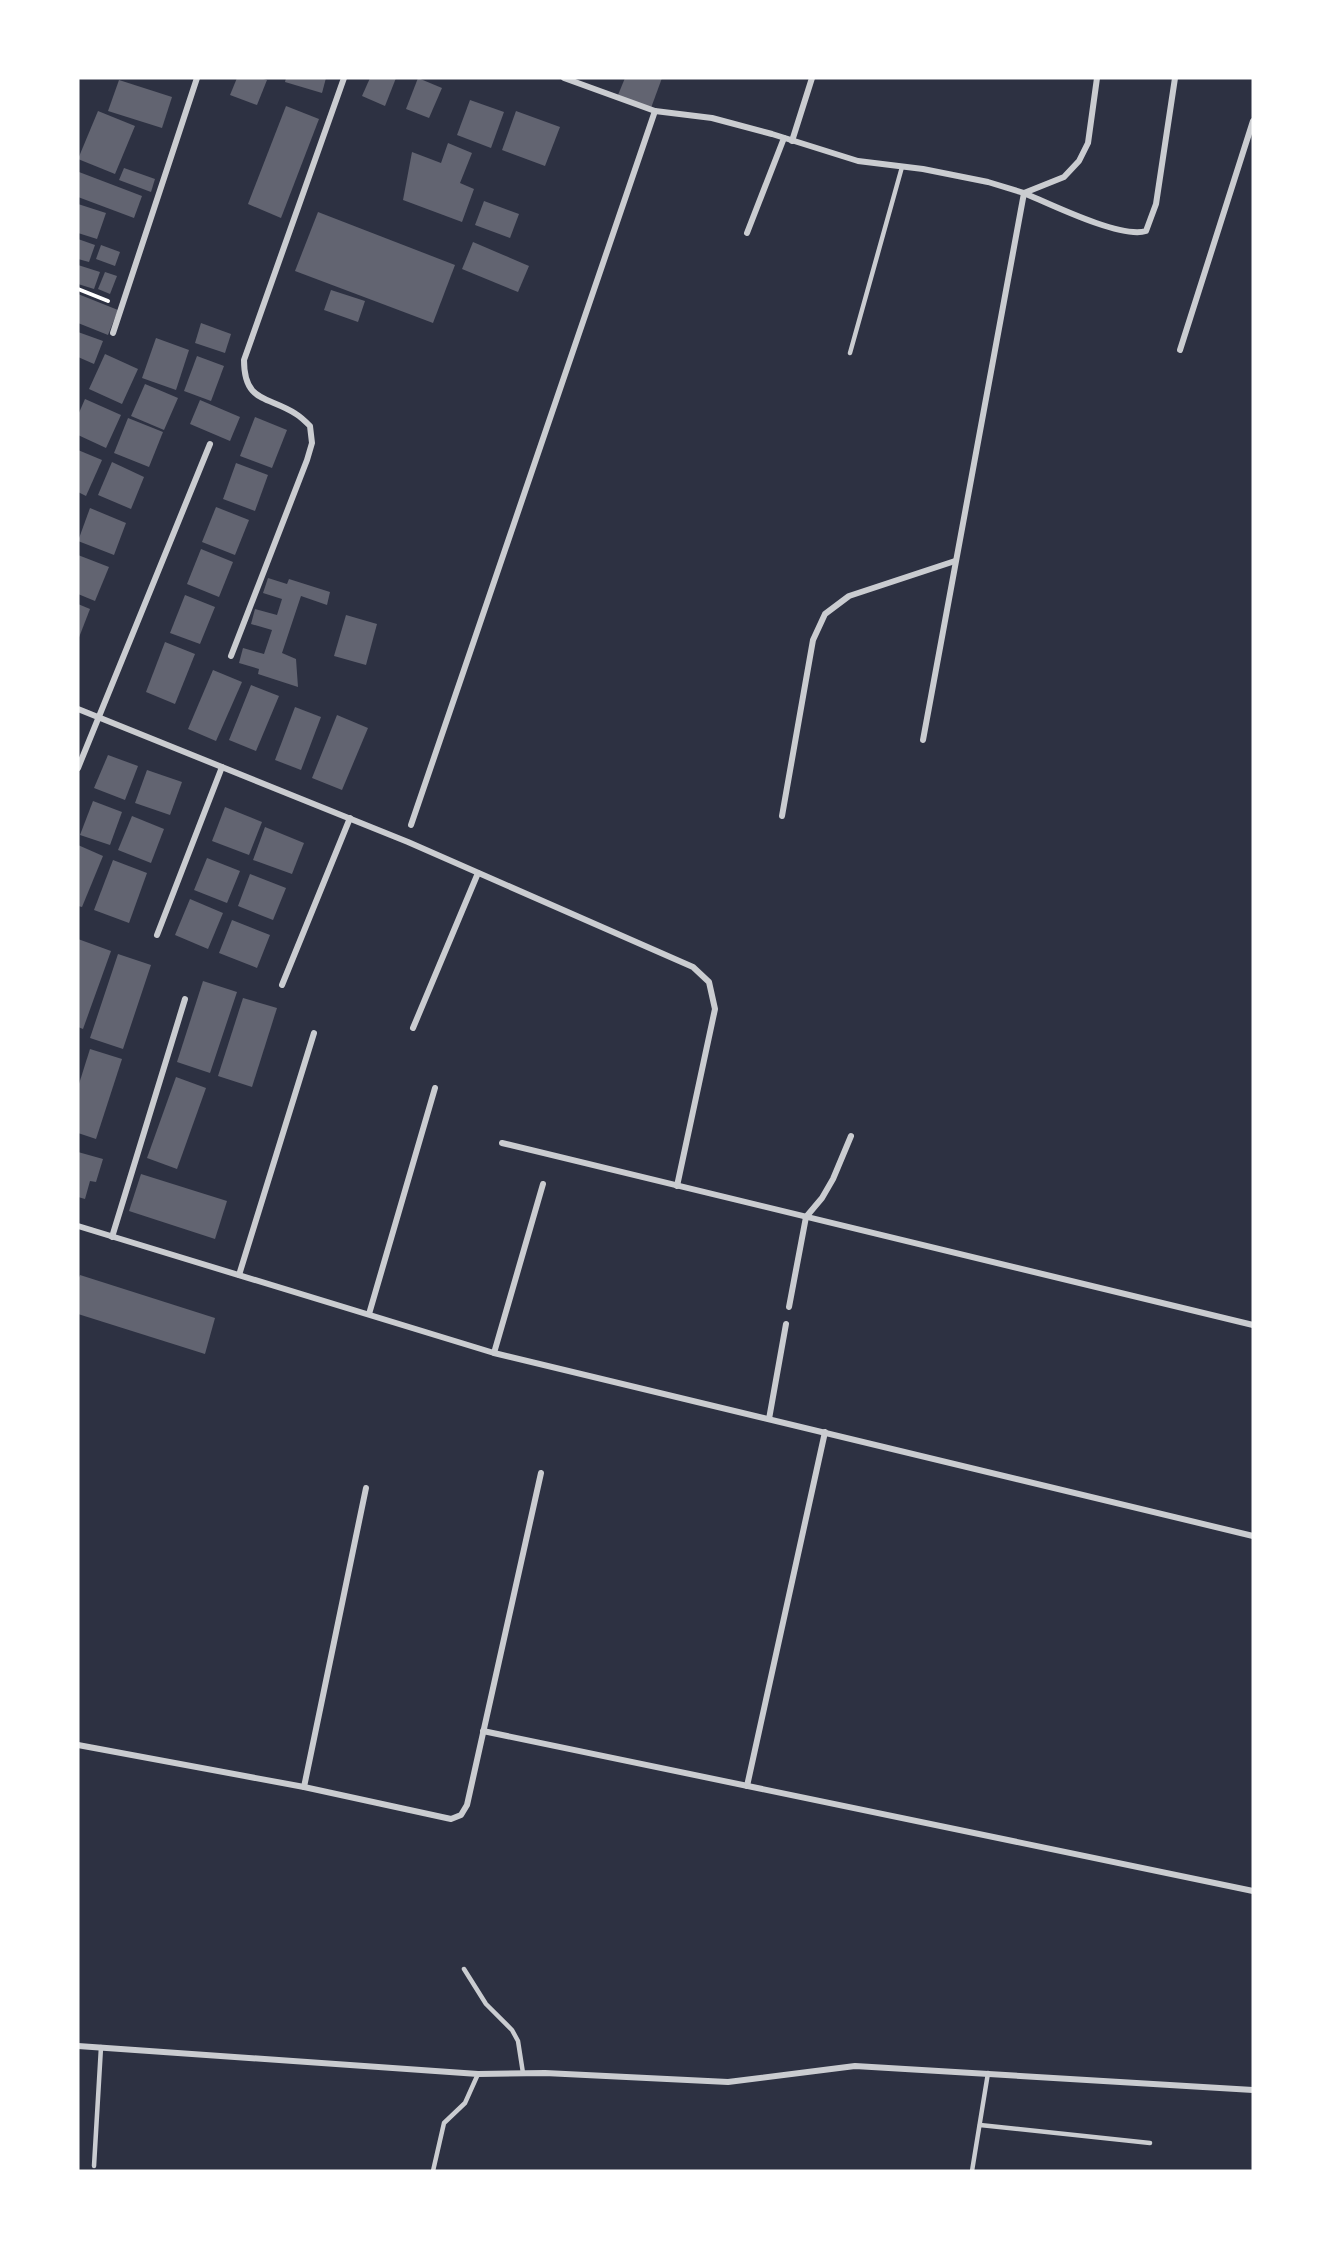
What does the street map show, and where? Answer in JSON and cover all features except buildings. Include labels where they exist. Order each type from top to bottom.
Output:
[{"type":"street","points":[[113,333],[197,78]]},
{"type":"street","points":[[231,656],[312,443],[310,426],[295,414],[255,395],[244,376],[244,360],[344,78]]},
{"type":"street","points":[[564,78],[655,111],[712,118],[858,161],[988,183],[1024,193],[1114,229],[1138,234],[1146,231],[1156,204],[1175,78]]},
{"type":"street","points":[[792,141],[812,78]]},
{"type":"street","points":[[1024,193],[1064,177],[1079,161],[1088,143],[1097,78]]},
{"type":"street","points":[[411,825],[655,111]]},
{"type":"street","points":[[1180,350],[1253,121]]},
{"type":"street","points":[[747,233],[784,138]]},
{"type":"street","points":[[922,740],[1024,193]]},
{"type":"street","points":[[78,768],[210,444]]},
{"type":"street","points":[[782,816],[813,640],[825,614],[849,596],[955,561]]},
{"type":"street","points":[[78,709],[350,818],[693,967],[709,982],[715,1009],[677,1186]]},
{"type":"street","points":[[157,935],[222,767]]},
{"type":"street","points":[[282,985],[350,818]]},
{"type":"street","points":[[413,1028],[478,873]]},
{"type":"street","points":[[112,1237],[185,999]]},
{"type":"street","points":[[239,1275],[314,1033]]},
{"type":"street","points":[[369,1314],[435,1088]]},
{"type":"street","points":[[789,1307],[806,1217],[822,1198],[833,1179],[851,1136]]},
{"type":"street","points":[[502,1143],[1253,1325]]},
{"type":"street","points":[[494,1353],[543,1184]]},
{"type":"street","points":[[78,1226],[494,1353],[1253,1536]]},
{"type":"street","points":[[769,1419],[786,1324]]},
{"type":"street","points":[[747,1786],[825,1432]]},
{"type":"street","points":[[78,1745],[304,1787],[451,1819],[461,1815],[467,1805],[541,1473]]},
{"type":"street","points":[[304,1787],[366,1488]]},
{"type":"street","points":[[483,1731],[1253,1891]]},
{"type":"street","points":[[78,2046],[478,2074],[523,2073],[728,2082],[855,2066],[1253,2090]]},
{"type":"lane","points":[[850,353],[902,167]]},
{"type":"lane","points":[[464,1969],[486,2004],[512,2030],[518,2041],[523,2073]]},
{"type":"lane","points":[[93,2166],[101,2047]]},
{"type":"lane","points":[[972,2171],[988,2073]]},
{"type":"lane","points":[[433,2171],[444,2123],[465,2103],[478,2074]]},
{"type":"lane","points":[[980,2125],[1150,2143]]},
{"type":"path","points":[[78,289],[122,307]]}]
